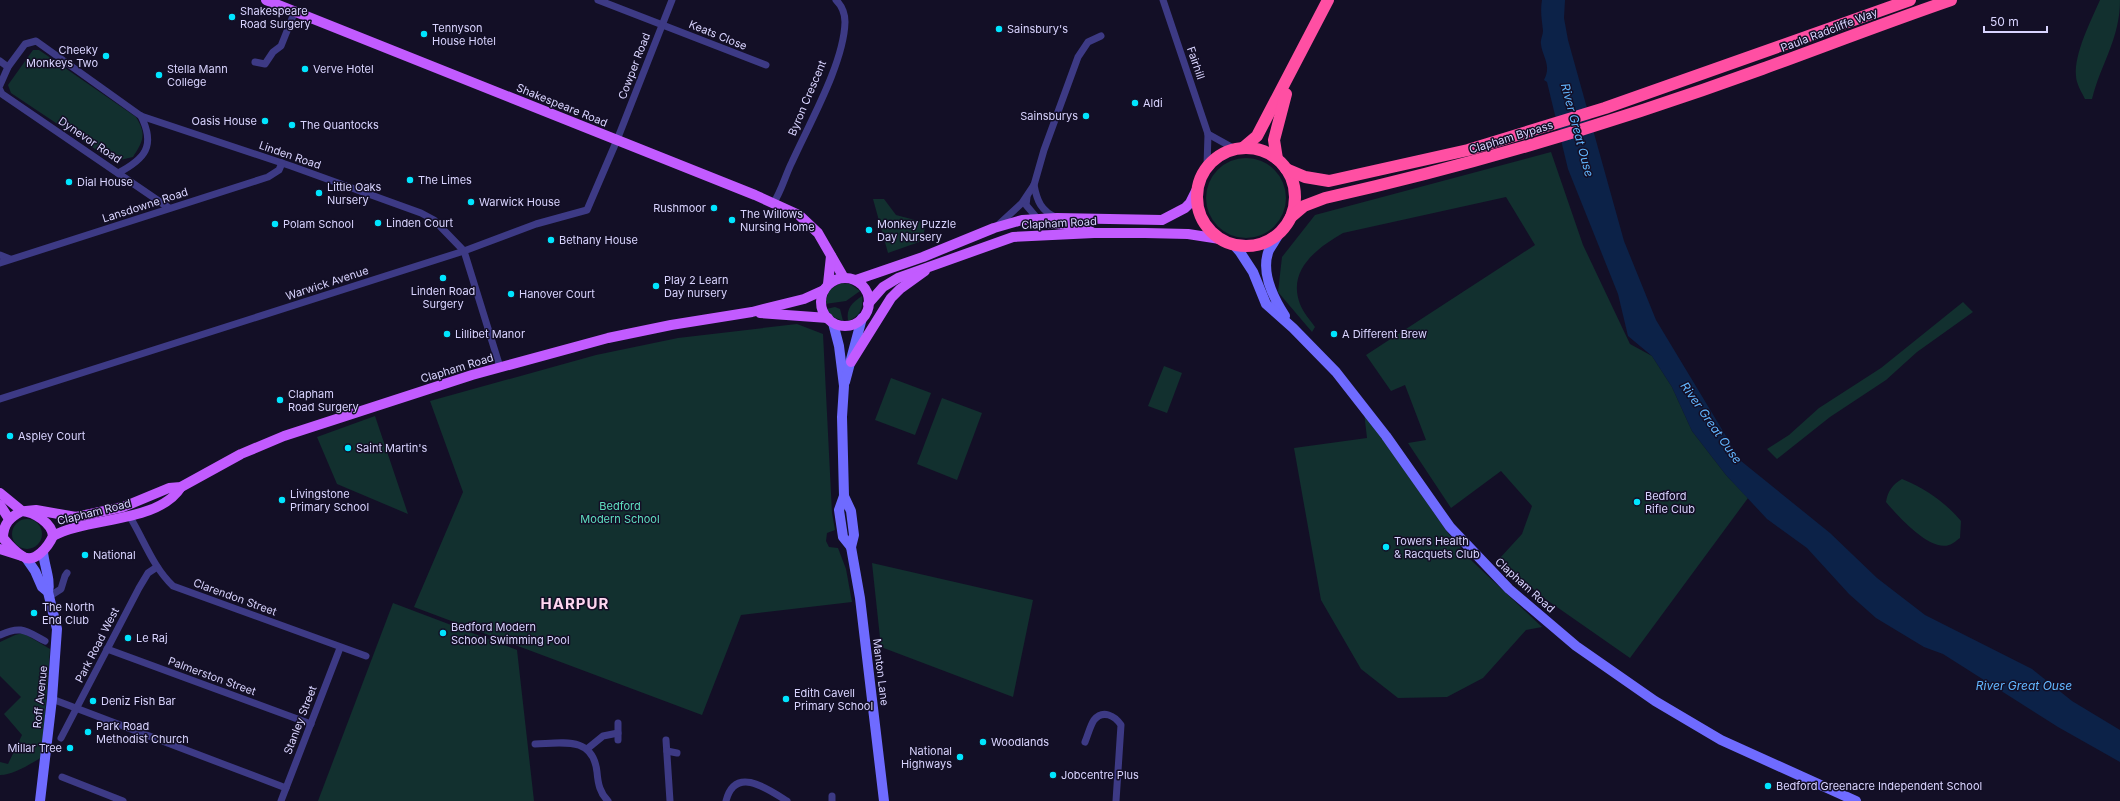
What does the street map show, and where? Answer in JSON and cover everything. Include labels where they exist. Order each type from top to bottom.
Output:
[{"type":"highway","points":[[1240,148],[1267,152],[1277,158],[1286,169],[1294,196],[1294,208],[1291,217],[1279,234],[1271,239],[1257,244],[1243,246],[1220,239],[1209,230],[1201,218],[1197,204],[1197,189],[1207,166],[1221,154],[1240,148],[1257,136],[1328,0]]},
{"type":"highway","name":"Paula Radcliffe Way","points":[[1753,55],[1910,0]]},
{"type":"highway","name":"Paula Radcliffe Way","points":[[1761,70],[1951,0]]},
{"type":"highway","name":"Clapham Bypass","points":[[1286,169],[1305,177],[1329,181],[1468,150],[1604,108],[1753,55]]},
{"type":"highway","points":[[1277,158],[1274,140],[1276,127],[1297,60]]},
{"type":"highway","name":"Clapham Bypass","points":[[1291,217],[1304,206],[1325,198],[1466,165],[1610,121],[1761,70]]},
{"type":"main road","name":"Shakespeare Road","points":[[266,0],[617,140],[799,215],[818,233],[844,278]]},
{"type":"main road","name":"Clapham Road","points":[[856,280],[916,260],[994,228],[1037,218],[1162,220],[1185,208],[1197,189]]},
{"type":"main road","points":[[1037,218],[1046,224],[1078,226],[1094,233]]},
{"type":"main road","name":"Clapham Road","points":[[868,304],[888,284],[914,271],[928,268],[984,246],[1013,238],[1094,233],[1188,234],[1220,239]]},
{"type":"main road","points":[[826,287],[833,280],[844,278],[856,280],[866,290],[868,304],[862,318],[846,326],[830,321],[821,306],[831,256]]},
{"type":"main road","points":[[851,362],[891,298],[900,289],[928,268]]},
{"type":"main road","name":"Clapham Road","points":[[24,511],[36,510],[76,517],[123,507],[169,488],[181,487],[241,454],[284,436],[500,367],[608,338],[671,325],[752,312],[804,299],[826,287]]},
{"type":"main road","name":"Clapham Road","points":[[752,312],[830,321]]},
{"type":"main road","name":"Clapham Road","points":[[53,536],[66,529],[130,517],[176,496],[181,487]]},
{"type":"main road","points":[[0,493],[24,511],[48,524],[53,536],[43,552],[35,556],[24,557],[0,549]]},
{"type":"main road","points":[[0,505],[9,519]]},
{"type":"main road","points":[[24,511],[9,519],[2,530],[3,538],[24,557]]},
{"type":"street","name":"Keats Close","points":[[598,0],[766,65]]},
{"type":"street","name":"Cowper Road","points":[[617,140],[672,0]]},
{"type":"street","name":"Byron Crescent","points":[[773,204],[780,193],[790,164],[827,85],[842,40],[845,21],[842,6],[836,0]]},
{"type":"street","name":"Fairhill","points":[[1163,0],[1208,134],[1207,166]]},
{"type":"street","points":[[255,62],[265,64],[273,52],[281,46],[295,11]]},
{"type":"street","points":[[994,228],[1027,197],[1034,186],[1044,150],[1078,57],[1088,42],[1101,36]]},
{"type":"street","name":"Linden Road","points":[[8,67],[26,44],[36,41],[140,116],[282,163],[421,213],[434,220],[464,251],[500,367]]},
{"type":"street","points":[[0,61],[8,67],[0,85]]},
{"type":"street","name":"Dynevor Road","points":[[0,90],[2,94],[169,208]]},
{"type":"street","points":[[118,172],[142,158],[147,145],[146,127],[140,116]]},
{"type":"street","points":[[1208,134],[1240,148]]},
{"type":"street","name":"Warwick Avenue","points":[[0,399],[464,251],[536,224],[587,210],[617,140]]},
{"type":"street","name":"Lansdowne Road","points":[[0,263],[274,175],[282,163]]},
{"type":"street","points":[[1034,186],[1036,200],[1040,206],[1050,215],[1057,218]]},
{"type":"street","points":[[1027,197],[1026,205],[1037,218]]},
{"type":"street","name":"Clapham Road","points":[[1279,234],[1269,251],[1267,264],[1269,283],[1278,306],[1293,328]]},
{"type":"street","name":"Clapham Road","points":[[1233,244],[1253,272],[1266,304],[1293,328],[1336,372],[1361,403],[1450,527],[1509,589],[1576,646],[1627,682],[1683,718],[1743,751],[1856,801]]},
{"type":"street","points":[[0,255],[10,259]]},
{"type":"street","name":"Manton Lane","points":[[844,386],[862,318]]},
{"type":"street","name":"Manton Lane","points":[[830,321],[839,346],[844,386],[842,417],[844,496],[851,511],[854,535],[851,547],[860,598],[884,801]]},
{"type":"street","name":"Clarendon Street","points":[[130,517],[157,567],[173,586],[340,648],[366,656]]},
{"type":"street","name":"Roff Avenue","points":[[40,801],[52,699],[57,629],[49,594],[50,585],[43,552]]},
{"type":"street","name":"Roff Avenue","points":[[24,557],[36,571],[42,587],[49,594]]},
{"type":"street","name":"Park Road West","points":[[61,738],[148,573],[157,567]]},
{"type":"street","points":[[49,594],[61,589],[64,576],[67,573]]},
{"type":"street","points":[[0,635],[12,629],[21,629],[45,641]]},
{"type":"street","name":"Stanley Street","points":[[281,801],[340,648]]},
{"type":"street","name":"Palmerston Street","points":[[107,649],[311,724]]},
{"type":"street","points":[[52,699],[286,788]]},
{"type":"street","points":[[1085,742],[1095,720],[1102,715],[1111,715],[1117,718],[1121,725],[1116,801]]},
{"type":"street","points":[[618,723],[618,740]]},
{"type":"street","points":[[587,750],[603,736],[618,732]]},
{"type":"street","points":[[666,740],[670,801]]},
{"type":"street","points":[[535,744],[573,743],[591,753],[596,763],[598,784],[603,796],[608,801]]},
{"type":"street","points":[[667,751],[677,753]]},
{"type":"street","points":[[62,777],[124,801]]},
{"type":"street","points":[[726,801],[732,788],[739,783],[747,782],[761,785],[787,801]]},
{"type":"green space","points":[[2100,0],[2120,0],[2119,14],[2114,39],[2092,99],[2085,99],[2077,82],[2076,67],[2080,47]]},
{"type":"green space","points":[[33,50],[39,50],[136,117],[143,133],[139,147],[133,157],[120,160],[107,157],[11,93],[8,85]]},
{"type":"green space","points":[[1551,152],[1583,245],[1630,344],[1652,356],[1672,387],[1692,431],[1726,475],[1748,498],[1630,658],[1544,598],[1501,562],[1500,558],[1522,534],[1532,506],[1501,471],[1451,508],[1408,443],[1426,440],[1405,385],[1391,391],[1366,355],[1535,245],[1506,197],[1343,233],[1333,239],[1307,261],[1301,271],[1298,281],[1297,292],[1300,304],[1315,327],[1312,332],[1278,292],[1282,257],[1315,215]]},
{"type":"green space","points":[[1246,158],[1261,161],[1274,170],[1283,183],[1286,198],[1283,213],[1274,226],[1261,235],[1246,238],[1231,235],[1218,226],[1209,213],[1206,198],[1209,183],[1218,170],[1231,161]]},
{"type":"green space","points":[[873,199],[884,199],[896,215],[926,223],[922,241],[888,253]]},
{"type":"green space","points":[[841,283],[850,284],[860,291],[846,301],[825,304],[829,290]]},
{"type":"green space","points":[[862,296],[860,312],[848,321],[850,306]]},
{"type":"green space","points":[[1963,302],[1973,312],[1917,352],[1886,380],[1830,417],[1777,459],[1767,449],[1789,435],[1819,408],[1881,368]]},
{"type":"green space","points":[[835,307],[840,309],[843,321],[831,316],[826,309]]},
{"type":"green space","name":"Bedford Modern School","points":[[797,324],[823,334],[832,513],[835,530],[827,533],[826,541],[829,547],[838,548],[846,569],[852,602],[741,615],[702,715],[414,607],[463,492],[430,401],[596,355],[678,338]]},
{"type":"green space","points":[[1164,366],[1182,373],[1167,413],[1148,406]]},
{"type":"green space","points":[[891,378],[931,393],[915,435],[875,420]]},
{"type":"green space","points":[[942,398],[982,413],[957,480],[917,464]]},
{"type":"green space","name":"Towers Health & Racquets Club","points":[[1364,412],[1448,533],[1472,561],[1542,627],[1526,630],[1483,678],[1447,697],[1398,698],[1361,669],[1321,600],[1294,448],[1367,438]]},
{"type":"green space","points":[[375,416],[408,514],[337,484],[317,437]]},
{"type":"green space","points":[[1902,479],[1919,487],[1955,514],[1961,521],[1960,538],[1949,545],[1941,546],[1924,538],[1914,531],[1898,515],[1886,502],[1891,489]]},
{"type":"green space","points":[[27,519],[33,520],[41,528],[41,540],[33,548],[27,549],[21,548],[13,540],[12,534],[13,528],[21,520]]},
{"type":"green space","points":[[872,563],[1033,600],[1013,697],[881,647]]},
{"type":"green space","points":[[393,603],[517,650],[534,801],[318,801]]},
{"type":"green space","points":[[23,633],[50,649],[42,757],[16,771],[5,775],[0,775],[0,762],[8,764],[22,735],[4,714],[21,697],[0,676],[0,642]]},
{"type":"water","name":"River Great Ouse","points":[[1542,0],[1565,0],[1564,18],[1568,40],[1624,241],[1656,320],[1741,461],[1830,533],[1877,578],[1925,615],[2032,669],[2072,701],[2120,730],[2120,762],[2058,727],[1943,654],[1924,647],[1876,618],[1849,594],[1807,548],[1767,519],[1726,475],[1692,431],[1672,387],[1652,356],[1628,336],[1618,294],[1568,169],[1547,82],[1544,80],[1547,65],[1541,42],[1543,31],[1541,12]]},
{"type":"place","name":"Shakespeare Road Surgery","points":[[232,17]]},
{"type":"place","name":"Sainsbury's","points":[[999,29]]},
{"type":"place","name":"Tennyson House Hotel","points":[[424,34]]},
{"type":"place","name":"Cheeky Monkeys Two","points":[[106,56]]},
{"type":"place","name":"Verve Hotel","points":[[305,69]]},
{"type":"place","name":"Stella Mann College","points":[[159,75]]},
{"type":"place","name":"Aldi","points":[[1135,103]]},
{"type":"place","name":"Sainsburys","points":[[1086,116]]},
{"type":"place","name":"Oasis House","points":[[265,121]]},
{"type":"place","name":"The Quantocks","points":[[292,125]]},
{"type":"place","name":"The Limes","points":[[410,180]]},
{"type":"place","name":"Dial House","points":[[69,182]]},
{"type":"place","name":"Little Oaks Nursery","points":[[319,193]]},
{"type":"place","name":"Warwick House","points":[[471,202]]},
{"type":"place","name":"Rushmoor","points":[[714,208]]},
{"type":"place","name":"The Willows Nursing Home","points":[[732,220]]},
{"type":"place","name":"Linden Court","points":[[378,223]]},
{"type":"place","name":"Polam School","points":[[275,224]]},
{"type":"place","name":"Monkey Puzzle Day Nursery","points":[[869,230]]},
{"type":"place","name":"Bethany House","points":[[551,240]]},
{"type":"place","name":"Linden Road Surgery","points":[[443,278]]},
{"type":"place","name":"Play 2 Learn Day nursery","points":[[656,286]]},
{"type":"place","name":"Hanover Court","points":[[511,294]]},
{"type":"place","name":"Lillibet Manor","points":[[447,334]]},
{"type":"place","name":"A Different Brew","points":[[1334,334]]},
{"type":"place","name":"Clapham Road Surgery","points":[[280,400]]},
{"type":"place","name":"Aspley Court","points":[[10,436]]},
{"type":"place","name":"Saint Martin's","points":[[348,448]]},
{"type":"place","name":"Livingstone Primary School","points":[[282,500]]},
{"type":"place","name":"Bedford Rifle Club","points":[[1637,502]]},
{"type":"place","name":"Towers Health & Racquets Club","points":[[1386,547]]},
{"type":"place","name":"National","points":[[85,555]]},
{"type":"place","name":"The North End Club","points":[[34,613]]},
{"type":"place","name":"Bedford Modern School Swimming Pool","points":[[443,633]]},
{"type":"place","name":"Le Raj","points":[[128,638]]},
{"type":"place","name":"Edith Cavell Primary School","points":[[786,699]]},
{"type":"place","name":"Deniz Fish Bar","points":[[93,701]]},
{"type":"place","name":"Park Road Methodist Church","points":[[88,732]]},
{"type":"place","name":"Woodlands","points":[[983,742]]},
{"type":"place","name":"Millar Tree","points":[[70,748]]},
{"type":"place","name":"National Highways","points":[[960,757]]},
{"type":"place","name":"Jobcentre Plus","points":[[1053,775]]},
{"type":"place","name":"Bedford Greenacre Independent School","points":[[1768,786]]},
{"type":"district","name":"HARPUR","points":[[575,604]]}]
